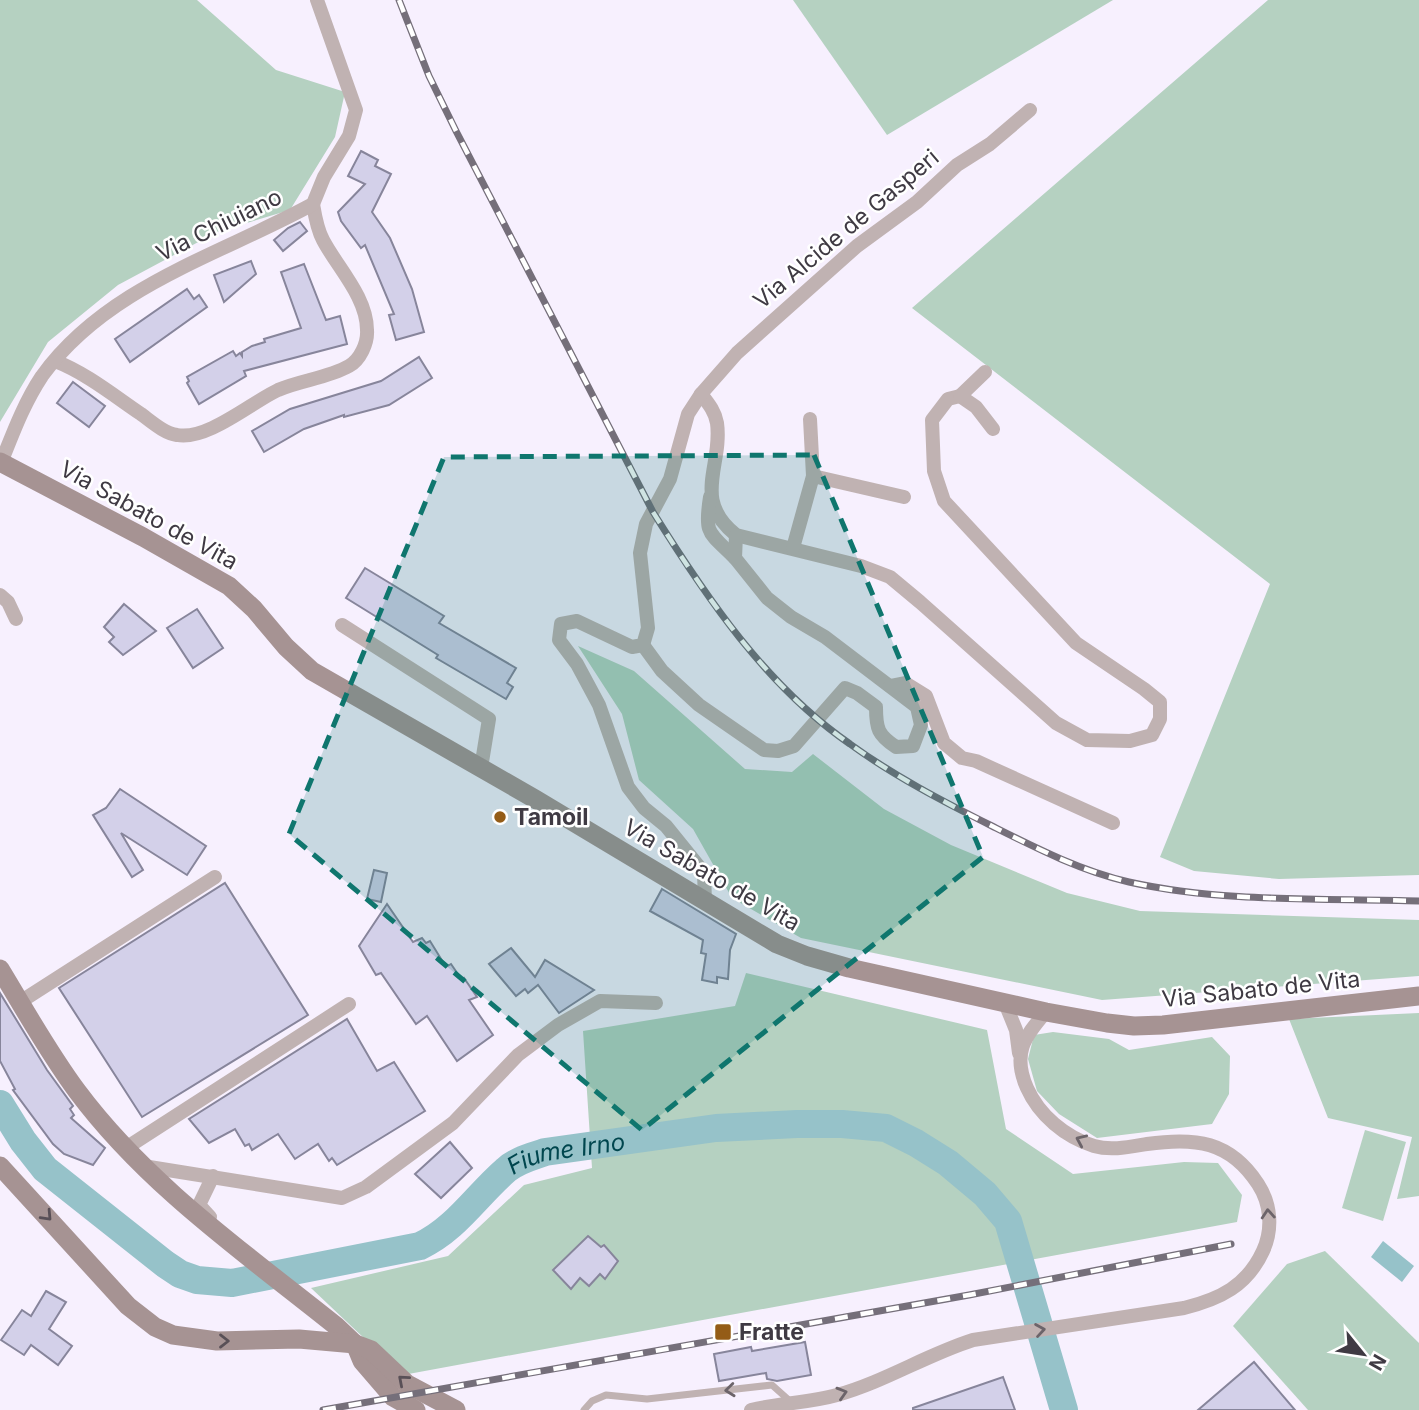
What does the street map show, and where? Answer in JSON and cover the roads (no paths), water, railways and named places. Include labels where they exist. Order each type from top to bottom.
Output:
[{"type":"street","name":"Via Chiuiano","points":[[1,462],[22,412],[43,376],[69,344],[92,323],[172,272],[313,204],[324,177],[349,136],[356,110],[317,0]]},
{"type":"street","name":"Via Alcide de Gasperi","points":[[643,645],[648,628],[640,553],[646,524],[670,479],[688,414],[701,394],[737,353],[857,246],[917,202],[957,165],[990,144],[1030,110]]},
{"type":"street","points":[[55,361],[82,374],[161,428],[175,435],[185,436],[207,429],[276,391],[349,366],[359,358],[368,331],[364,314],[345,271],[322,240],[313,204]]},
{"type":"street","points":[[711,492],[716,512],[725,526],[736,535],[861,566],[890,577],[1056,723],[1087,740],[1130,741],[1152,735],[1160,719],[1160,702],[1076,643],[956,517],[944,501],[934,471],[932,420],[948,400],[960,396],[985,372]]},
{"type":"street","points":[[701,394],[712,409],[717,423],[706,523],[710,534],[735,558],[767,598],[791,617],[825,637],[918,707],[921,725],[913,746],[896,747],[882,737],[876,724],[876,707],[845,688],[794,747],[778,751],[764,750],[699,705],[662,671],[643,645],[632,647],[577,621],[561,624],[559,640],[577,664],[599,705],[628,787],[644,808],[666,826],[704,873],[705,901]]},
{"type":"street","points":[[960,396],[976,407],[993,429]]},
{"type":"street","name":"Via Chiuiano","points":[[0,439],[22,412]]},
{"type":"street","points":[[793,548],[813,476],[810,419]]},
{"type":"street","name":"Via Sabato de Vita","points":[[1,462],[229,586],[254,608],[286,647],[312,671],[777,944],[807,956],[1046,1012],[1134,1026],[1419,996]]},
{"type":"street","points":[[813,476],[904,497]]},
{"type":"street","points":[[735,558],[736,535]]},
{"type":"street","points":[[0,595],[8,602],[16,619]]},
{"type":"street","points":[[342,625],[489,719],[481,768]]},
{"type":"street","points":[[890,686],[905,683],[926,696],[944,743],[962,758],[976,761],[1113,824]]},
{"type":"street","points":[[20,1002],[215,877]]},
{"type":"street","points":[[0,969],[77,1091],[162,1186],[355,1343],[371,1350],[407,1384],[456,1410]]},
{"type":"street","points":[[143,1166],[342,1198],[354,1194],[453,1124],[518,1055],[558,1025],[600,1001],[656,1003]]},
{"type":"street","points":[[751,1410],[844,1393],[945,1349],[973,1340],[1184,1308],[1223,1296],[1246,1276],[1264,1250],[1269,1218],[1262,1191],[1242,1163],[1213,1145],[1196,1141],[1111,1149],[1080,1140],[1057,1126],[1032,1099],[1025,1084],[1016,1031],[1005,1003]]},
{"type":"street","points":[[126,1148],[349,1004]]},
{"type":"street","points":[[1019,1054],[1029,1031],[1046,1012]]},
{"type":"street","points":[[0,1166],[128,1306],[155,1327],[173,1335],[216,1341],[299,1339],[355,1343]]},
{"type":"street","points":[[213,1176],[200,1207],[231,1232],[245,1252]]},
{"type":"street","points":[[355,1343],[362,1361],[393,1397],[416,1410]]},
{"type":"lane","points":[[584,1410],[592,1401],[606,1395],[647,1399],[772,1385],[792,1403]]},
{"type":"water","points":[[1383,1241],[1414,1266],[1402,1282],[1371,1257]]},
{"type":"waterway","name":"Fiume Irno","points":[[0,1104],[23,1141],[45,1169],[165,1264],[180,1274],[197,1280],[232,1283],[420,1246],[444,1231],[510,1167],[545,1152],[716,1128],[797,1124],[886,1128],[948,1163],[985,1194],[1008,1221],[1064,1410]]},
{"type":"railway","points":[[399,0],[429,76],[456,131],[653,512],[694,576],[740,638],[791,695],[820,721],[867,756],[938,798],[1042,850],[1111,877],[1165,889],[1237,896],[1419,901]]},
{"type":"railway","points":[[323,1410],[969,1295],[1231,1244]]},
{"type":"place","name":"Tamoil","points":[[500,817]]},
{"type":"place","name":"Fratte","points":[[723,1332]]}]
